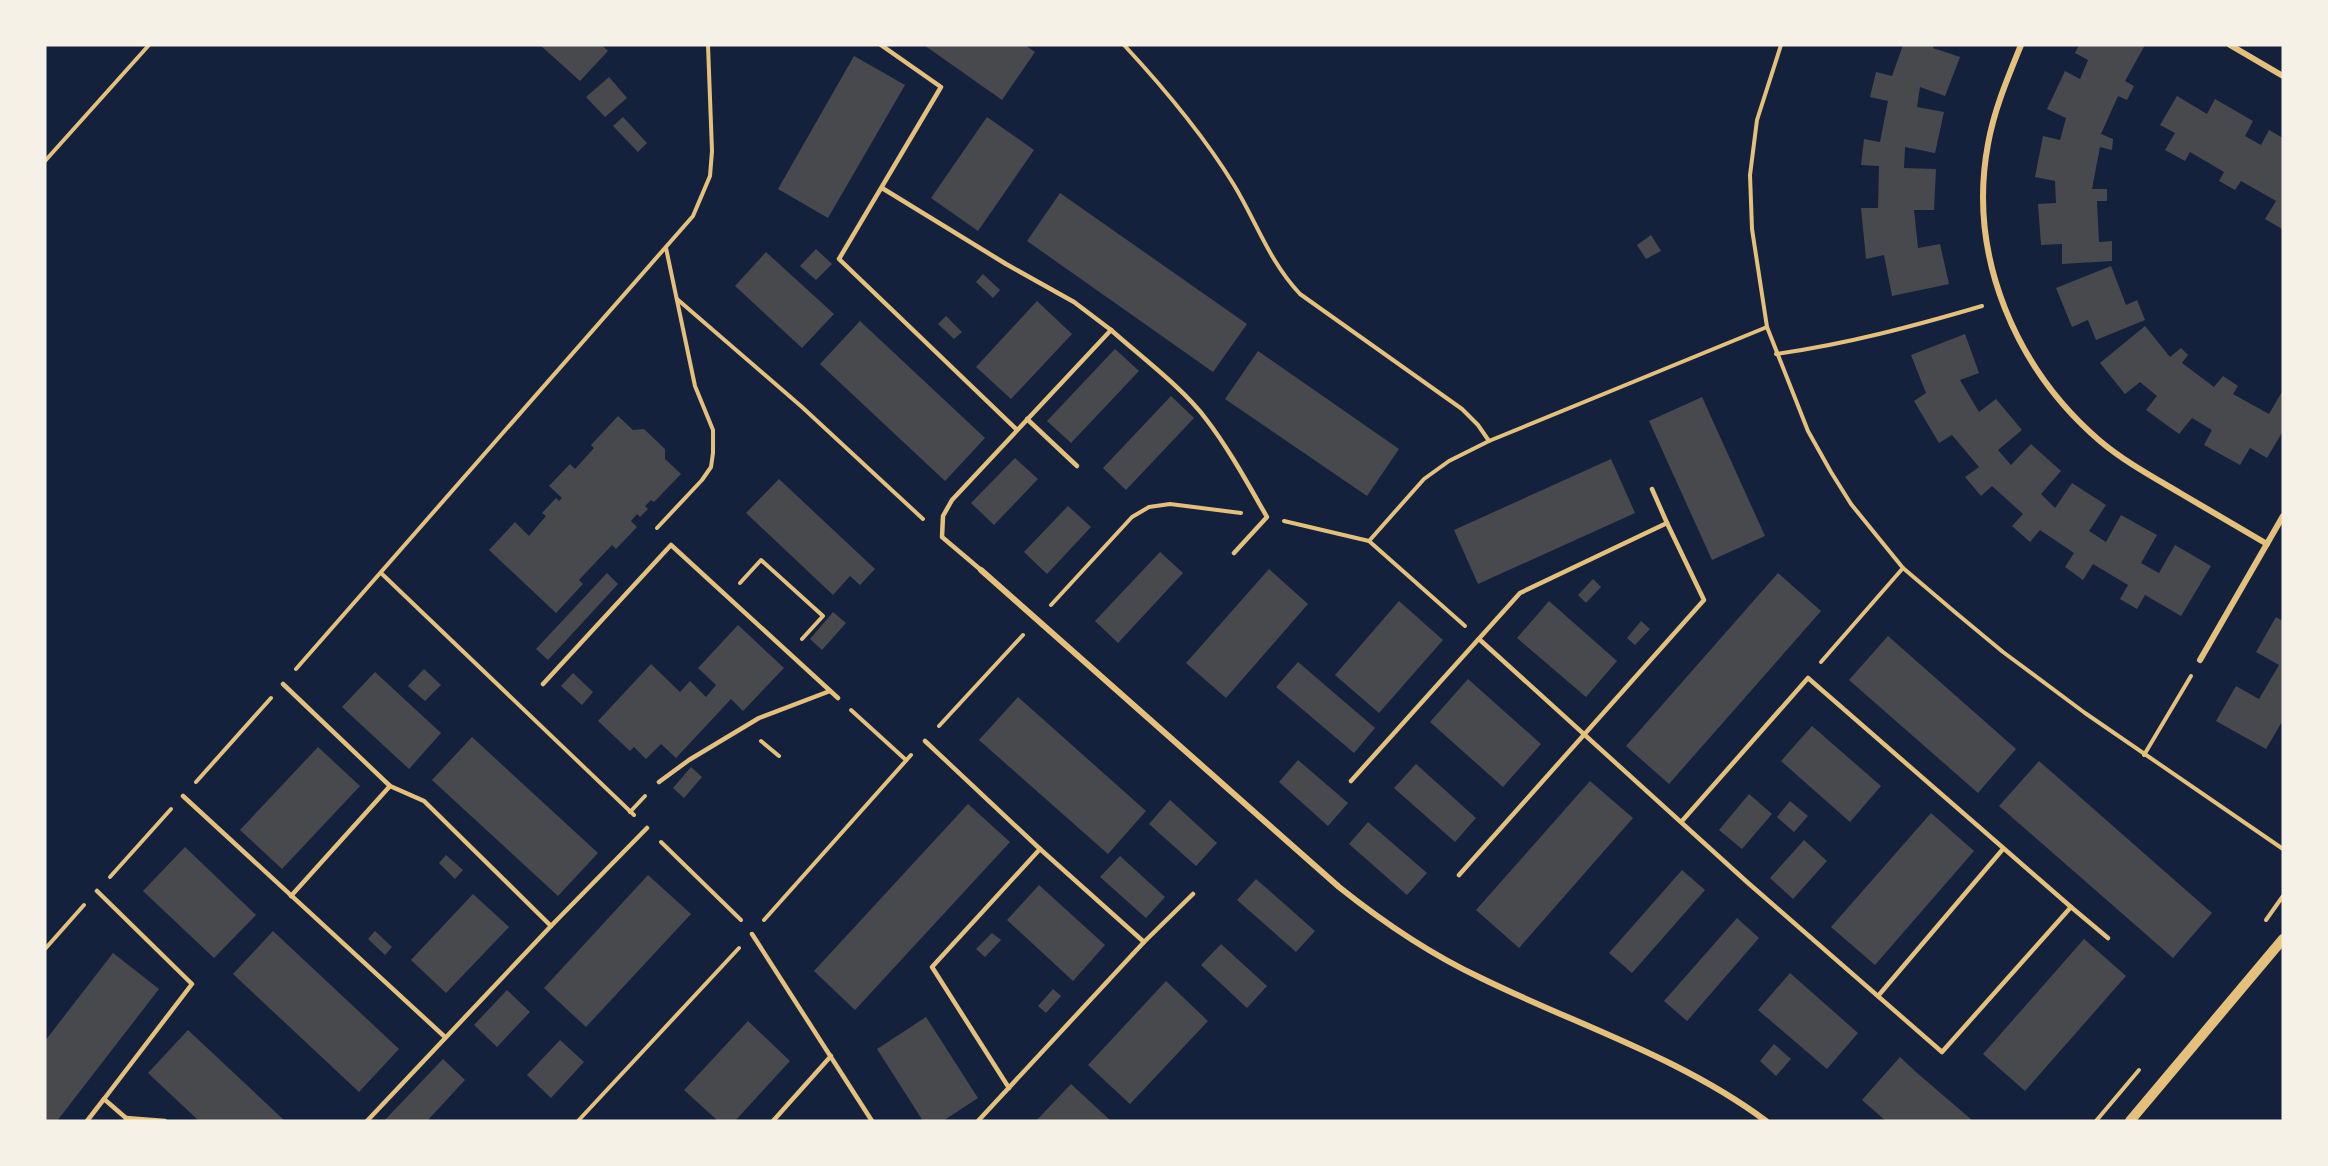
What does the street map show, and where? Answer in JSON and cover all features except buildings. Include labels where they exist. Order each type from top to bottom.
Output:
[{"type":"street","points":[[2021,45],[2001,94],[1987,145],[1983,191],[1986,236],[2000,301],[2018,341],[2043,378],[2071,413],[2101,442],[2135,467],[2267,544]]},
{"type":"street","points":[[2230,45],[2283,76]]},
{"type":"street","points":[[2200,660],[2283,516]]},
{"type":"street","points":[[981,570],[1339,887],[1397,931],[1444,960],[1480,978],[1685,1069],[1766,1121]]},
{"type":"street","points":[[2130,1121],[2283,939]]},
{"type":"lane","points":[[881,45],[941,87],[839,259],[1017,430]]},
{"type":"lane","points":[[882,188],[1006,264],[1074,302],[1111,330],[1205,417],[1237,465],[1267,517],[1234,553]]},
{"type":"lane","points":[[981,570],[942,537],[943,516],[952,500],[1111,330]]},
{"type":"lane","points":[[1027,419],[1077,466]]},
{"type":"lane","points":[[1459,875],[1704,600],[1652,489]]},
{"type":"lane","points":[[1351,781],[1520,593],[1667,524]]},
{"type":"lane","points":[[543,684],[670,545],[838,698]]},
{"type":"lane","points":[[1479,639],[1682,820],[1747,882],[1942,1052],[2071,907]]},
{"type":"lane","points":[[1682,820],[1808,678],[2108,938]]},
{"type":"lane","points":[[283,684],[390,786],[424,801],[551,926]]},
{"type":"lane","points":[[658,782],[689,760],[759,718],[830,691]]},
{"type":"lane","points":[[925,741],[1040,849],[1144,942]]},
{"type":"lane","points":[[291,896],[390,786]]},
{"type":"lane","points":[[183,796],[445,1037]]},
{"type":"lane","points":[[367,1121],[647,828]]},
{"type":"lane","points":[[1008,1088],[933,967],[1040,849]]},
{"type":"lane","points":[[1878,996],[2003,849]]},
{"type":"lane","points":[[87,1121],[192,984],[97,891]]},
{"type":"lane","points":[[978,1121],[1144,942],[1194,894]]},
{"type":"lane","points":[[752,933],[872,1121]]},
{"type":"lane","points":[[773,1121],[831,1056]]},
{"type":"lane","points":[[105,1099],[126,1120],[165,1121]]},
{"type":"path","points":[[45,161],[149,45]]},
{"type":"path","points":[[45,949],[283,684],[693,216],[710,176],[712,151],[708,45]]},
{"type":"path","points":[[1124,45],[1148,70],[1234,185],[1284,277],[1300,294],[1462,409],[1478,425],[1489,441]]},
{"type":"path","points":[[1781,45],[1757,120],[1750,175],[1752,229],[1767,327],[1808,431],[1831,472],[1851,504],[1904,568],[2003,652],[2144,755],[2283,849]]},
{"type":"path","points":[[666,248],[695,386],[713,430],[711,467],[702,480],[655,530],[670,545]]},
{"type":"path","points":[[677,299],[801,407],[942,537]]},
{"type":"path","points":[[1776,354],[1832,346],[1889,333],[2000,301]]},
{"type":"path","points":[[1369,541],[1424,479],[1449,462],[1489,441],[1767,327]]},
{"type":"path","points":[[578,1121],[1037,619],[1132,517],[1149,507],[1170,504],[1267,517],[1369,541],[1479,639]]},
{"type":"path","points":[[728,597],[761,560],[823,616],[789,653]]},
{"type":"path","points":[[1808,678],[1904,568]]},
{"type":"path","points":[[381,573],[647,828],[752,933]]},
{"type":"path","points":[[2144,755],[2200,660]]},
{"type":"path","points":[[838,698],[906,760]]}]
